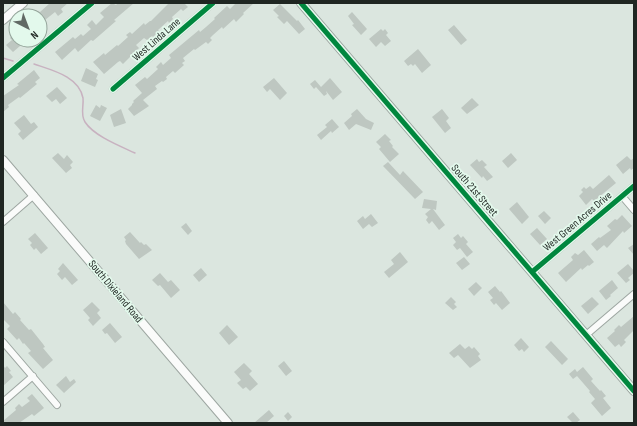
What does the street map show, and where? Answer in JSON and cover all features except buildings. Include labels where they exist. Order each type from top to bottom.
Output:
[{"type":"street","points":[[3,20],[23,3]]},
{"type":"street","points":[[3,78],[92,3]]},
{"type":"street","name":"West Linda Lane","points":[[113,89],[213,3]]},
{"type":"street","name":"South 21st Street","points":[[301,3],[634,391]]},
{"type":"street","name":"South Dixieland Road","points":[[3,160],[228,423]]},
{"type":"street","name":"West Green Acres Drive","points":[[532,272],[634,186]]},
{"type":"street","points":[[3,222],[34,195]]},
{"type":"street","points":[[622,196],[634,210]]},
{"type":"street","points":[[586,334],[634,294]]},
{"type":"street","points":[[3,342],[57,405]]},
{"type":"street","points":[[3,402],[33,376]]},
{"type":"waterway","points":[[3,58],[13,61]]},
{"type":"waterway","points":[[34,64],[63,75],[76,84],[83,98],[82,113],[85,122],[89,127],[94,132],[108,140],[135,153]]},
{"type":"cycle path","points":[[3,78],[92,3]]},
{"type":"cycle path","points":[[113,89],[213,3]]},
{"type":"cycle path","points":[[301,3],[634,391]]},
{"type":"cycle path","points":[[532,272],[634,186]]}]
